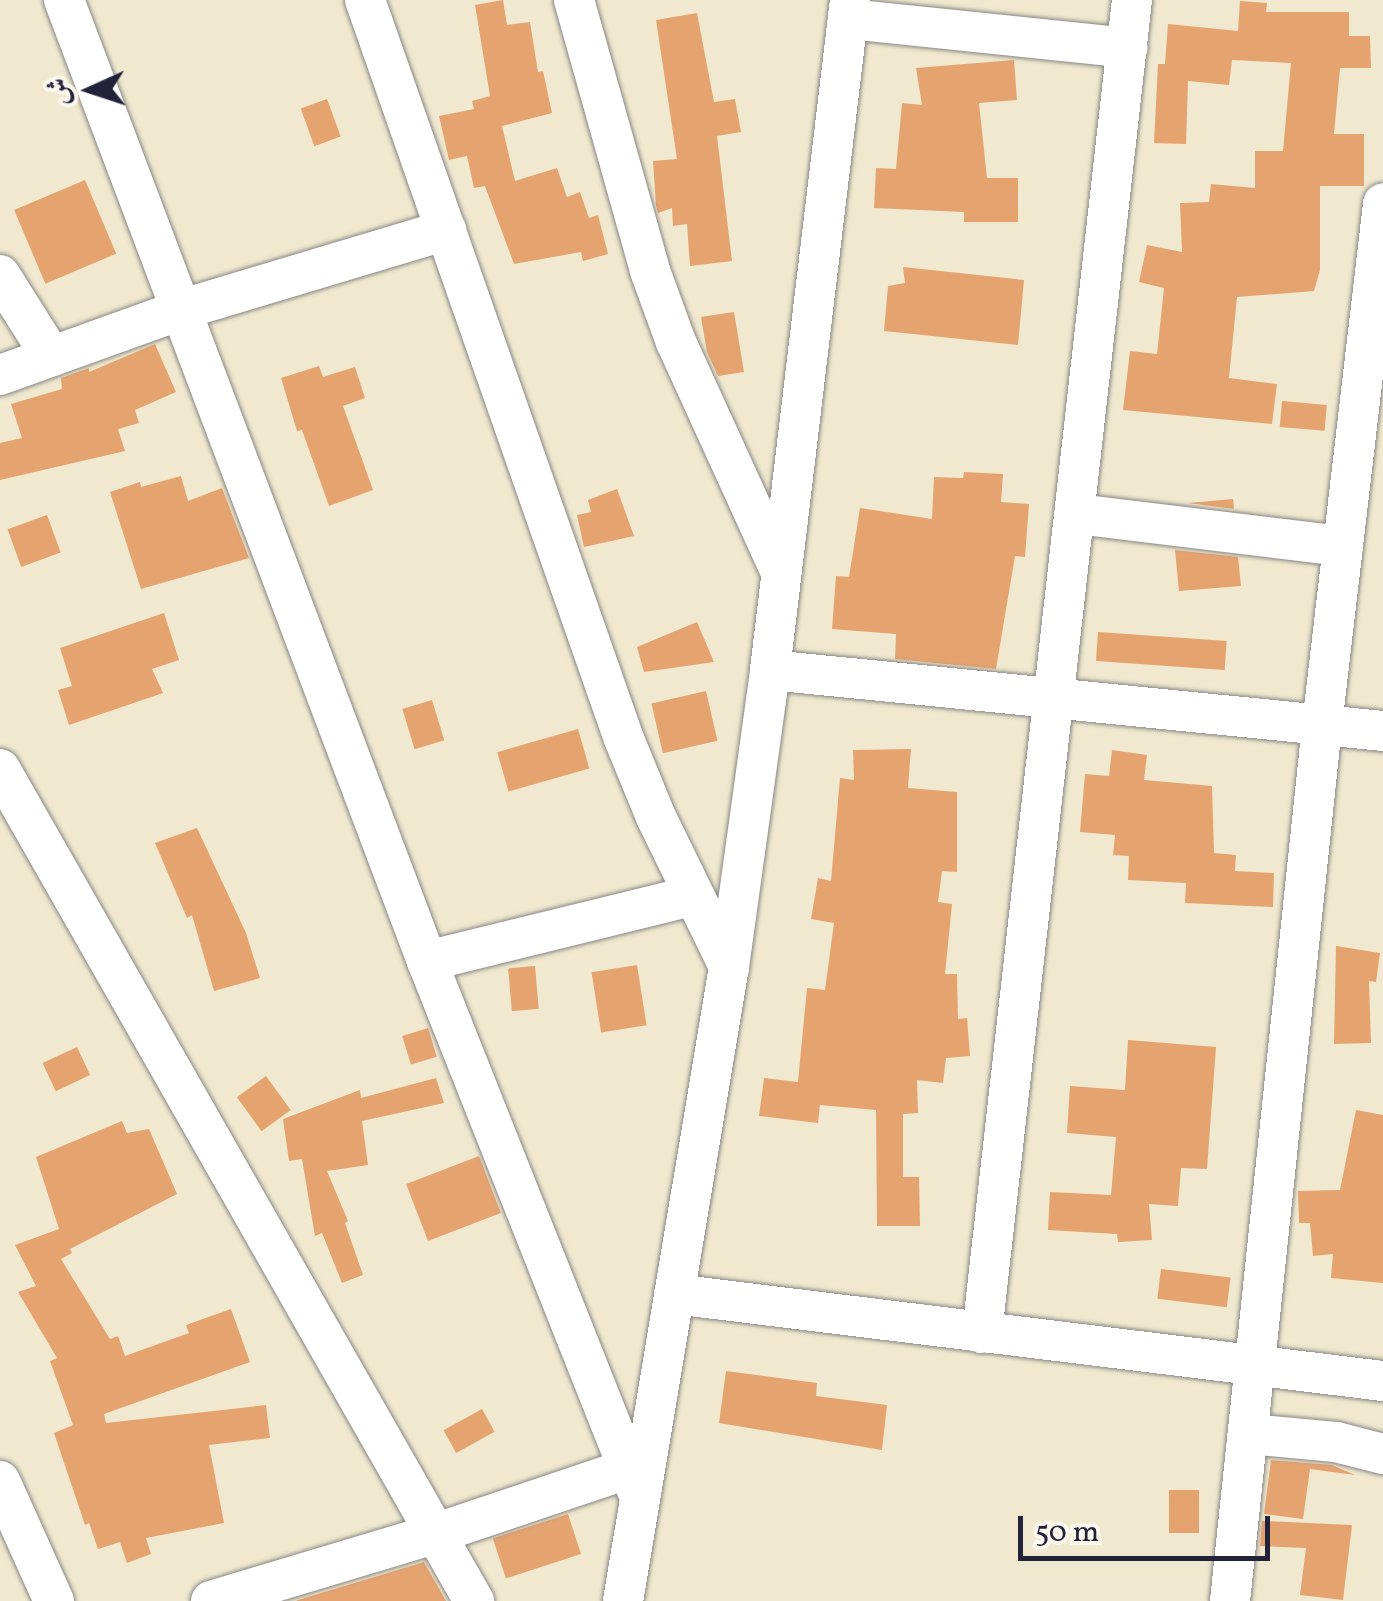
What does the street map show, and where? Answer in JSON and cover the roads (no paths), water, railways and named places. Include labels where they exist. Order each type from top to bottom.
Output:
[{"type":"street","points":[[64,0],[427,962],[634,1483]]},
{"type":"street","points":[[365,0],[624,739],[692,896],[730,967]]},
{"type":"street","points":[[574,0],[650,271],[676,342],[781,572]]},
{"type":"street","points":[[982,1333],[1057,698],[1132,0]]},
{"type":"street","points":[[623,1601],[634,1483],[674,1294],[730,967],[770,670],[849,10],[1126,48]]},
{"type":"street","points":[[1230,1601],[1322,726],[1383,204]]},
{"type":"street","points":[[0,374],[183,309],[446,230]]},
{"type":"street","points":[[0,275],[52,356]]},
{"type":"street","points":[[1076,514],[1344,546]]},
{"type":"street","points":[[770,670],[1383,732]]},
{"type":"street","points":[[0,769],[474,1601]]},
{"type":"street","points":[[427,962],[692,896]]},
{"type":"street","points":[[674,1294],[1383,1380]]},
{"type":"street","points":[[1249,1434],[1336,1442],[1383,1454]]},
{"type":"street","points":[[0,1481],[54,1601]]},
{"type":"street","points":[[210,1601],[437,1533],[634,1483]]}]
